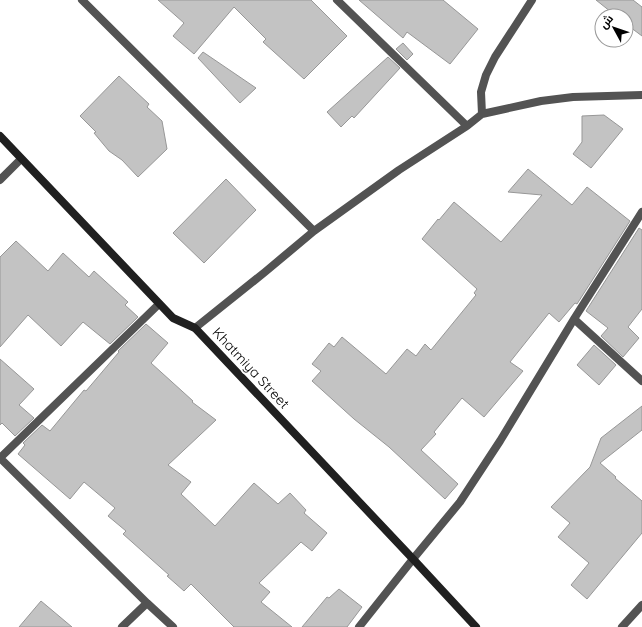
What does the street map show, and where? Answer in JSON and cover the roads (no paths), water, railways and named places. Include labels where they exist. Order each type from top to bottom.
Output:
[{"type":"street","points":[[82,0],[314,231]]},
{"type":"street","points":[[337,0],[468,126]]},
{"type":"street","points":[[482,114],[481,92],[486,75],[495,57],[532,0]]},
{"type":"street","points":[[195,328],[314,231],[399,170],[468,126],[482,114],[541,101],[573,97],[642,95]]},
{"type":"street","name":"Khatmiya Street","points":[[0,136],[173,318],[195,328],[476,627]]},
{"type":"street","points":[[0,180],[21,159]]},
{"type":"street","points":[[359,627],[460,502],[500,441],[574,318],[642,212]]},
{"type":"street","points":[[159,304],[0,458],[146,603],[173,627]]},
{"type":"street","points":[[574,318],[642,381]]},
{"type":"street","points":[[122,627],[146,603]]},
{"type":"street","points":[[622,627],[642,605]]}]
